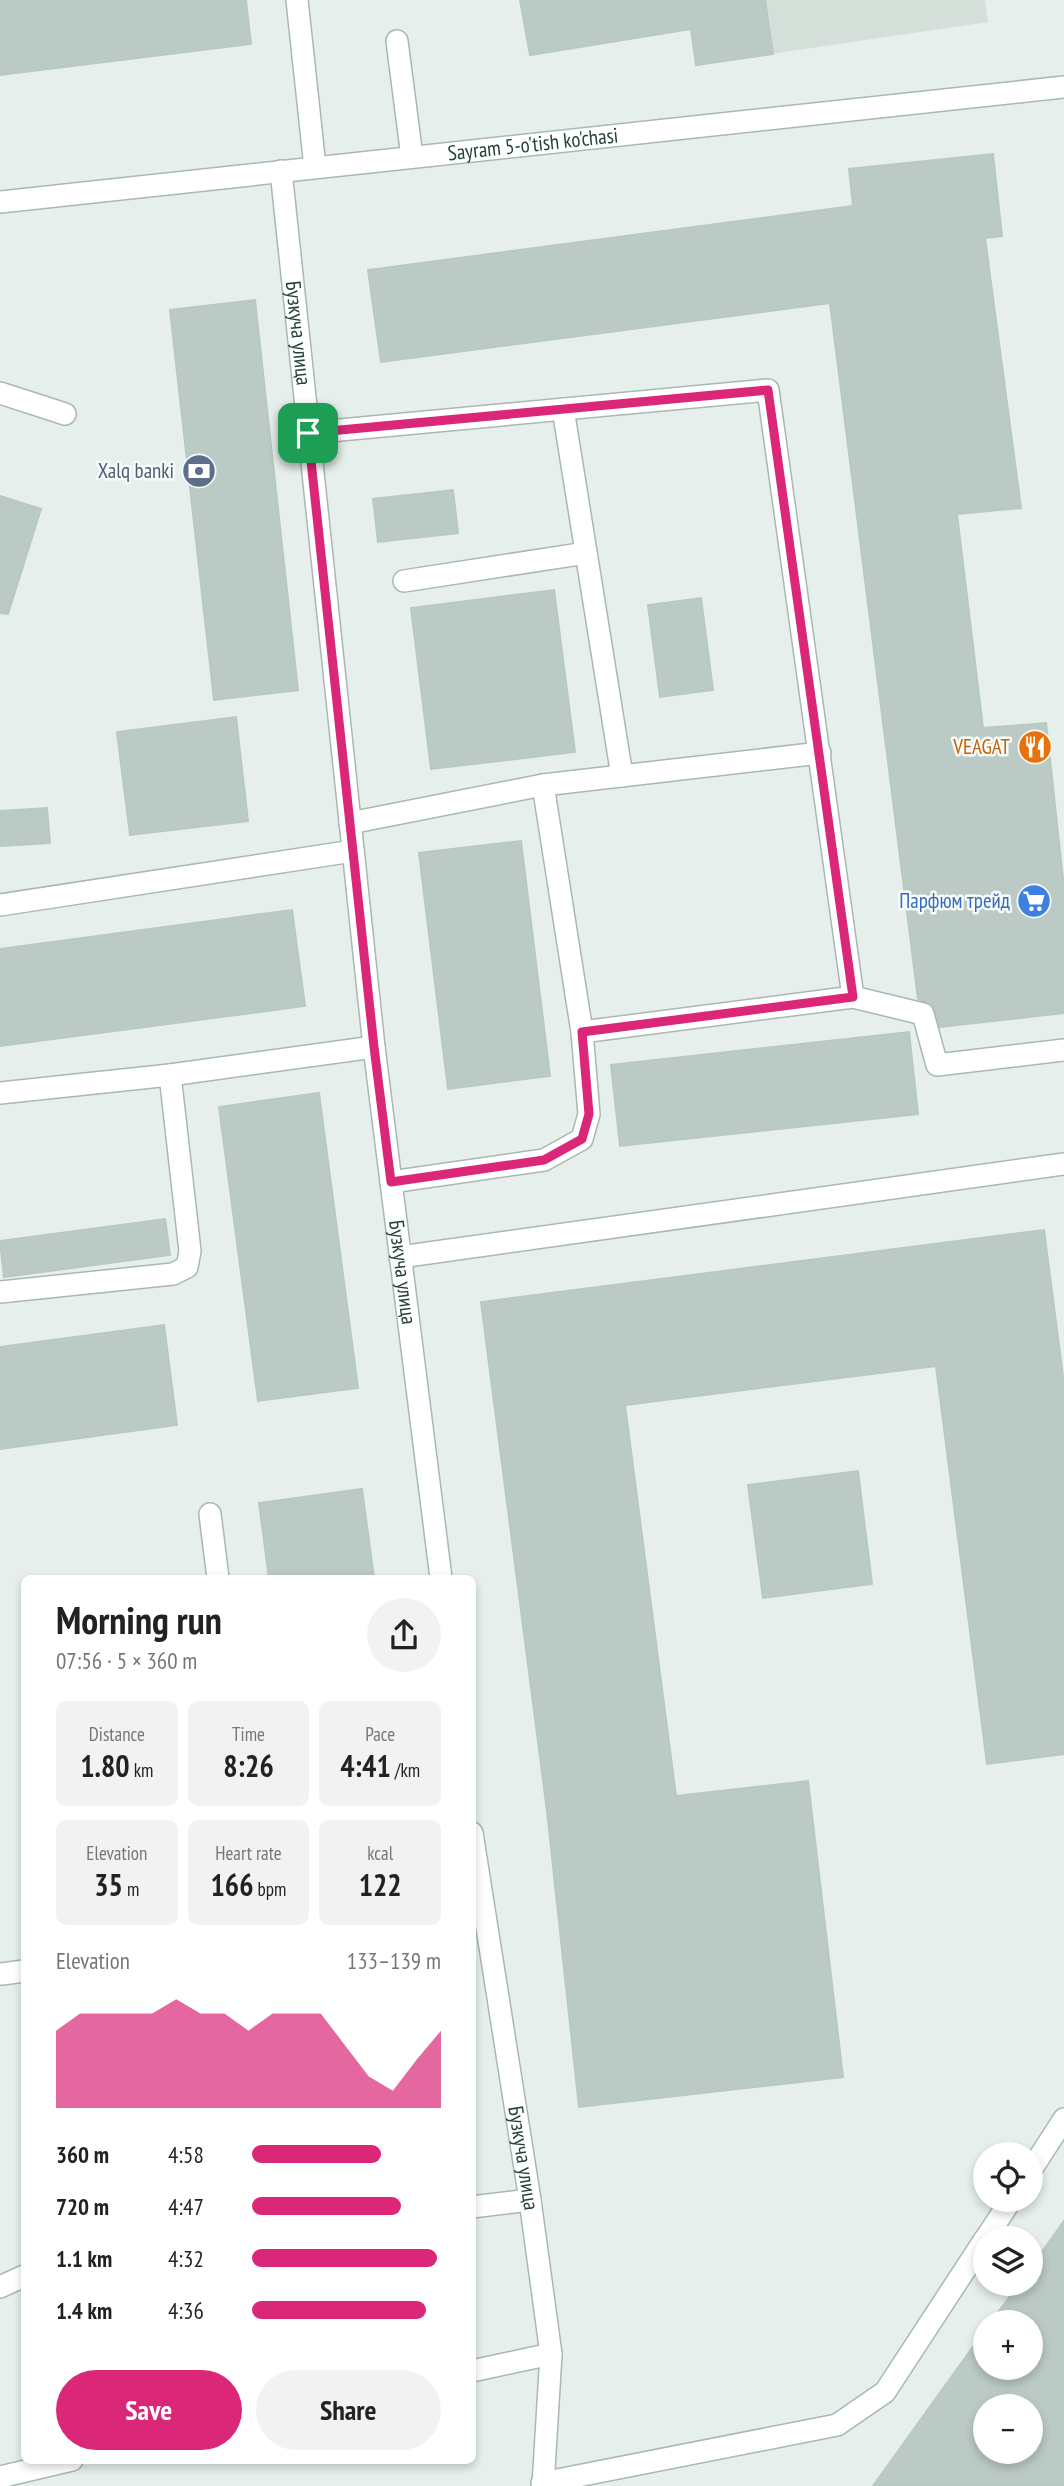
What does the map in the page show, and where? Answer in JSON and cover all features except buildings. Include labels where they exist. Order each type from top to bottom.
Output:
[{"type":"street","points":[[297,0],[315,167]]},
{"type":"street","points":[[397,41],[412,156]]},
{"type":"street","name":"Sayram 5-o'tish ko'chasi","points":[[0,202],[1064,87]]},
{"type":"street","name":"Бузкуча улица","points":[[281,171],[374,1047],[441,1575]]},
{"type":"street","points":[[308,433],[768,390],[853,997]]},
{"type":"street","points":[[0,393],[65,414]]},
{"type":"street","points":[[563,409],[622,776]]},
{"type":"street","points":[[404,581],[586,553]]},
{"type":"street","points":[[350,823],[543,785],[820,753]]},
{"type":"street","points":[[391,1182],[544,1160],[582,1139],[589,1114],[582,1032],[543,785]]},
{"type":"street","points":[[0,905],[353,851]]},
{"type":"street","points":[[582,1032],[853,997],[923,1014],[937,1065],[1064,1050]]},
{"type":"street","points":[[0,1093],[170,1075],[374,1047]]},
{"type":"street","points":[[0,1292],[173,1275],[187,1267],[190,1251],[170,1075]]},
{"type":"street","points":[[400,1257],[1064,1164]]},
{"type":"street","points":[[210,1514],[218,1575]]},
{"type":"street","name":"Бузкуча улица","points":[[476,1887],[478,1914],[530,2200],[551,2354],[542,2485]]},
{"type":"street","points":[[2,1974],[21,1971]]},
{"type":"street","points":[[1043,2151],[1064,2119]]},
{"type":"street","points":[[476,2207],[530,2200]]},
{"type":"street","points":[[542,2485],[837,2425],[885,2392],[973,2259]]},
{"type":"street","points":[[0,2287],[21,2277]]},
{"type":"street","points":[[476,2370],[551,2354]]},
{"type":"street","points":[[0,2477],[55,2464]]},
{"type":"shaded area","points":[[687,0],[985,0],[988,22],[696,65]]},
{"type":"place","name":"Xalq banki","points":[[199,471]]},
{"type":"place","name":"VEAGAT","points":[[1035,747]]},
{"type":"place","name":"Парфюм трейд","points":[[1034,901]]},
{"type":"route","points":[[768,390],[853,997],[582,1032],[589,1114],[582,1139],[544,1160],[391,1182],[308,433],[768,390]]}]
